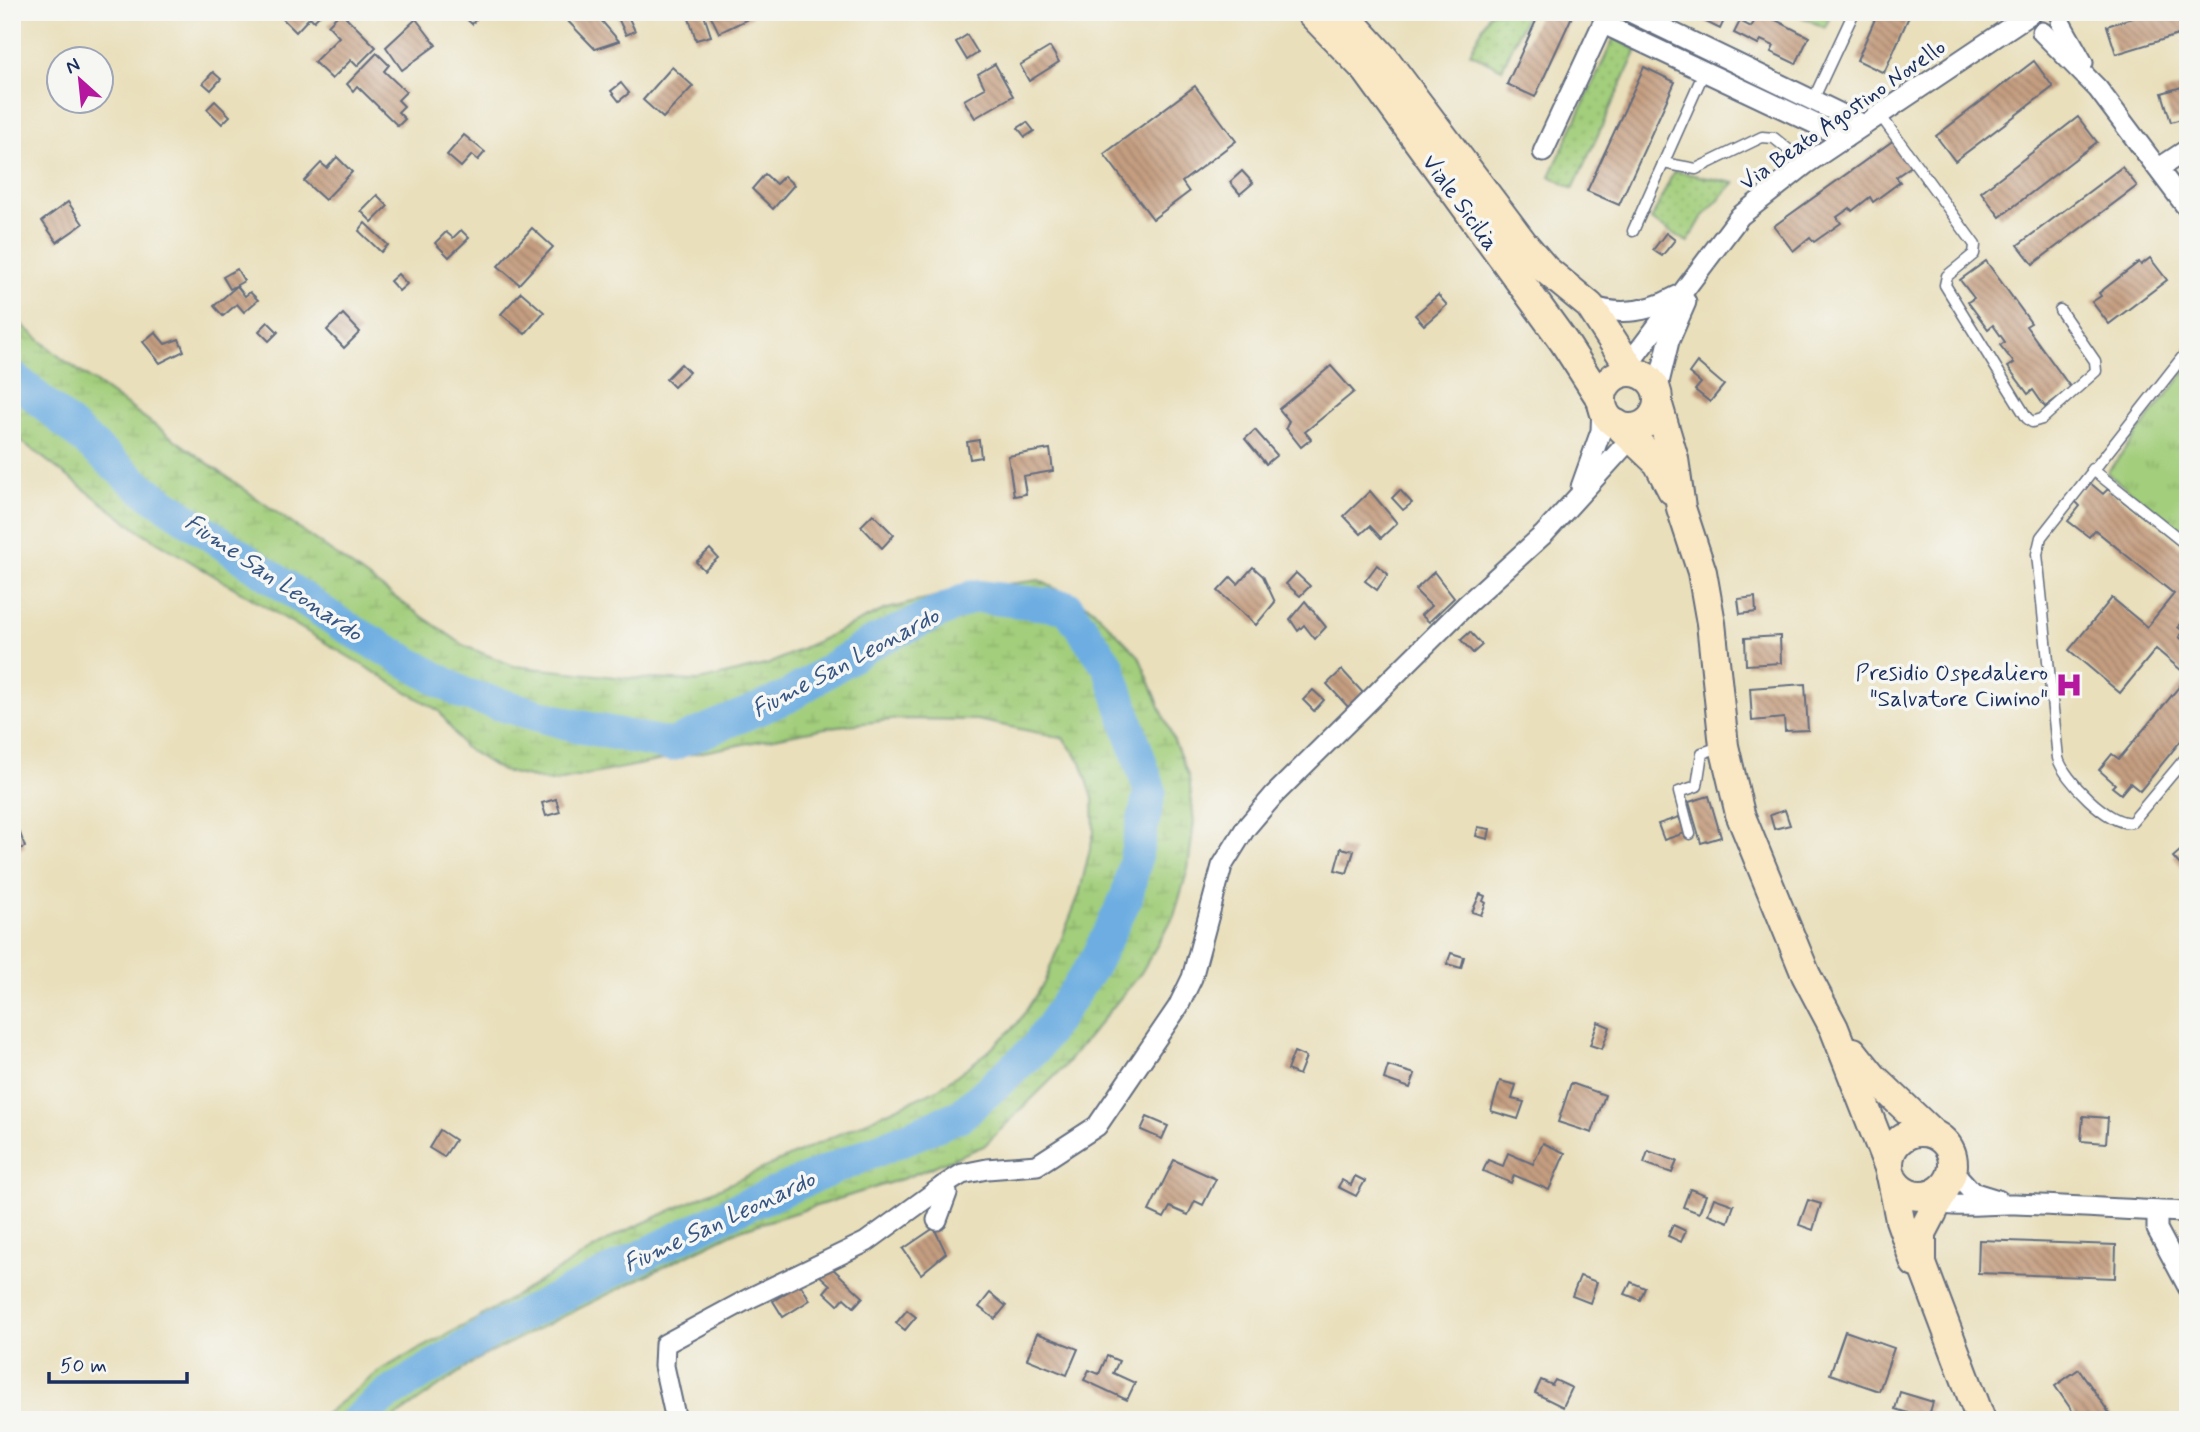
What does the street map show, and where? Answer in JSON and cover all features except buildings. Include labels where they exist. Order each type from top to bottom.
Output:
[{"type":"main road","name":"Viale Sicilia","points":[[1310,12],[1367,71],[1564,342],[1630,412],[1648,378],[1627,370],[1590,306],[1545,269],[1523,243],[1384,58],[1342,12]]},
{"type":"main road","points":[[1627,370],[1606,385],[1674,459],[1681,508]]},
{"type":"main road","points":[[1630,412],[1681,508],[1702,572],[1711,623],[1724,746],[1740,814],[1806,975],[1834,1028],[1890,1172],[1910,1254],[1931,1294],[1981,1420]]},
{"type":"main road","points":[[1834,1028],[1873,1077],[1950,1149],[1939,1197],[1920,1249],[1931,1294]]},
{"type":"main road","points":[[1933,1134],[1923,1132],[1902,1139],[1890,1157],[1890,1172],[1899,1188],[1939,1197]]},
{"type":"street","points":[[1630,12],[1813,100],[1872,120]]},
{"type":"street","points":[[1608,13],[1607,24],[1612,29],[1845,138]]},
{"type":"street","points":[[1543,152],[1608,13]]},
{"type":"street","points":[[2063,17],[2098,89]]},
{"type":"street","name":"Via Beato Agostino Novello","points":[[1697,275],[1719,240],[1740,216],[1807,164],[1970,56],[2038,22],[2054,32],[2063,17]]},
{"type":"street","points":[[2038,22],[2098,89],[2188,209]]},
{"type":"street","points":[[2159,168],[2188,149]]},
{"type":"street","points":[[676,1420],[664,1366],[665,1344],[739,1303],[866,1242],[962,1174],[987,1168],[1037,1165],[1097,1126],[1178,1007],[1192,978],[1222,866],[1245,829],[1274,795],[1574,501],[1630,412],[1670,341],[1697,275]]},
{"type":"street","points":[[1627,370],[1697,275]]},
{"type":"street","points":[[1590,306],[1614,312],[1636,312],[1661,306],[1684,292]]},
{"type":"street","points":[[1574,501],[1593,459],[1601,431],[1630,412]]},
{"type":"street","points":[[936,1220],[947,1193],[943,1186]]},
{"type":"street","points":[[1939,1197],[1972,1192],[2012,1204]]},
{"type":"street","points":[[1939,1197],[2012,1204],[2188,1212]]},
{"type":"street","points":[[2158,1211],[2157,1229],[2188,1287]]},
{"type":"lane","points":[[1813,100],[1854,12]]},
{"type":"lane","points":[[1633,231],[1704,72]]},
{"type":"lane","points":[[1872,120],[1975,245],[1974,254],[1947,276],[1945,285],[2032,422],[2042,419],[2096,371],[2095,361],[2060,310]]},
{"type":"lane","points":[[1663,163],[1696,169],[1762,137],[1774,138],[1807,164]]},
{"type":"lane","points":[[2188,350],[2041,537],[2037,554],[2061,768],[2065,777],[2114,820],[2127,823],[2132,822],[2188,755]]},
{"type":"lane","points":[[2092,469],[2188,546]]},
{"type":"lane","points":[[1690,834],[1679,792],[1698,786],[1702,752],[1724,746]]},
{"type":"green space","points":[[1490,12],[1528,12],[1502,69],[1470,53]]},
{"type":"green space","points":[[1791,12],[1832,12],[1825,28]]},
{"type":"green space","points":[[1614,38],[1637,50],[1573,189],[1550,176]]},
{"type":"green space","points":[[1674,171],[1734,183],[1703,216],[1688,242],[1651,220]]},
{"type":"green space","points":[[12,316],[61,358],[410,608],[465,646],[514,666],[625,678],[699,681],[769,664],[884,610],[961,590],[1039,580],[1092,608],[1139,656],[1189,777],[1194,822],[1188,869],[1174,916],[1141,973],[1062,1069],[984,1146],[905,1178],[734,1232],[481,1357],[391,1420],[318,1420],[382,1369],[473,1321],[617,1235],[938,1089],[988,1052],[1017,1024],[1044,983],[1079,895],[1094,832],[1093,798],[1081,762],[1063,738],[977,720],[899,719],[830,727],[552,782],[502,771],[464,747],[439,711],[138,530],[12,434]]},
{"type":"green space","points":[[2188,368],[2188,537],[2107,473]]},
{"type":"waterway","name":"Fiume San Leonardo","points":[[12,376],[139,486],[339,623],[464,694],[573,725],[671,745],[787,697],[870,644],[974,596],[1067,607],[1109,667],[1150,791],[1127,896],[1093,965],[1035,1049],[961,1115],[737,1209],[493,1330],[385,1396],[357,1420]]},
{"type":"place","name":"Presidio Ospedaliero \"Salvatore Cimino\"","points":[[2069,685]]}]
